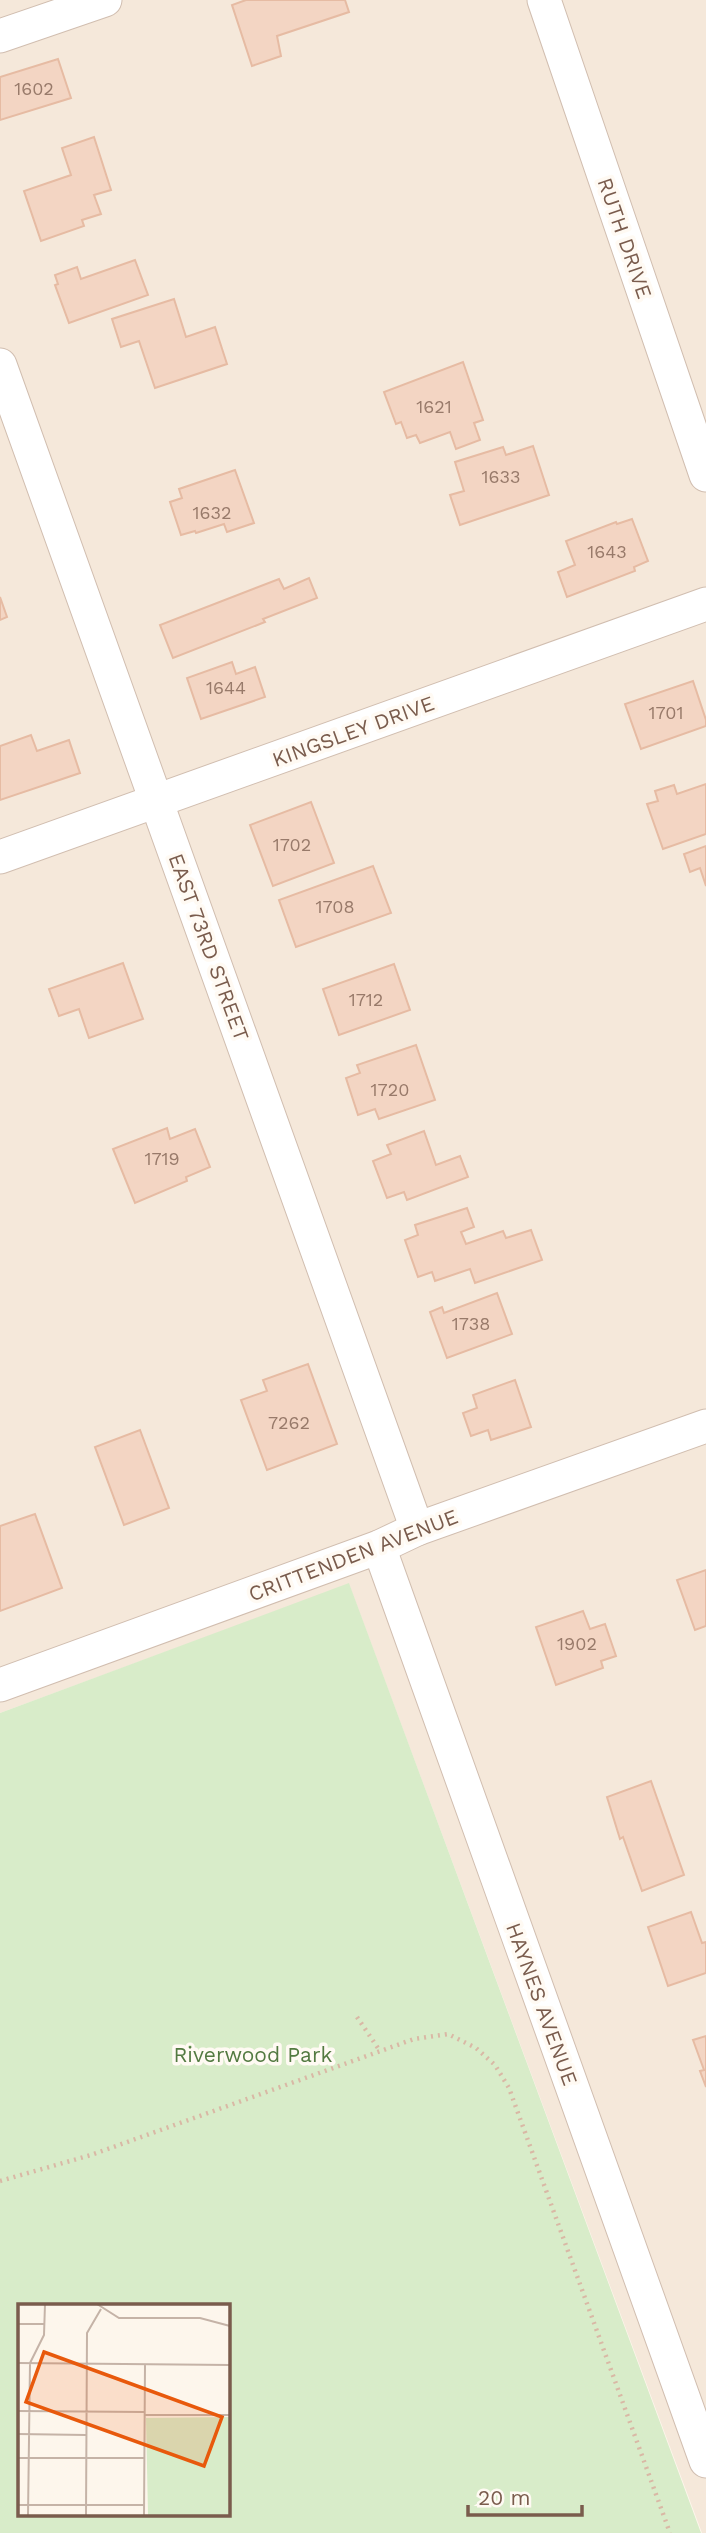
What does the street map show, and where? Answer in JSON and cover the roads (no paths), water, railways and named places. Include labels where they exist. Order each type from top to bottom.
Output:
[{"type":"street","points":[[0,36],[105,0]]},
{"type":"street","name":"RUTH DRIVE","points":[[544,0],[706,475]]},
{"type":"street","name":"EAST 73RD STREET","points":[[0,365],[417,1529]]},
{"type":"street","name":"KINGSLEY DRIVE","points":[[0,857],[706,604]]},
{"type":"street","name":"CRITTENDEN AVENUE","points":[[0,1685],[379,1547],[417,1529],[706,1426]]},
{"type":"street","name":"HAYNES AVENUE","points":[[379,1547],[706,2461]]},
{"type":"park label","name":"Riverwood Park","points":[[253,2054]]}]
